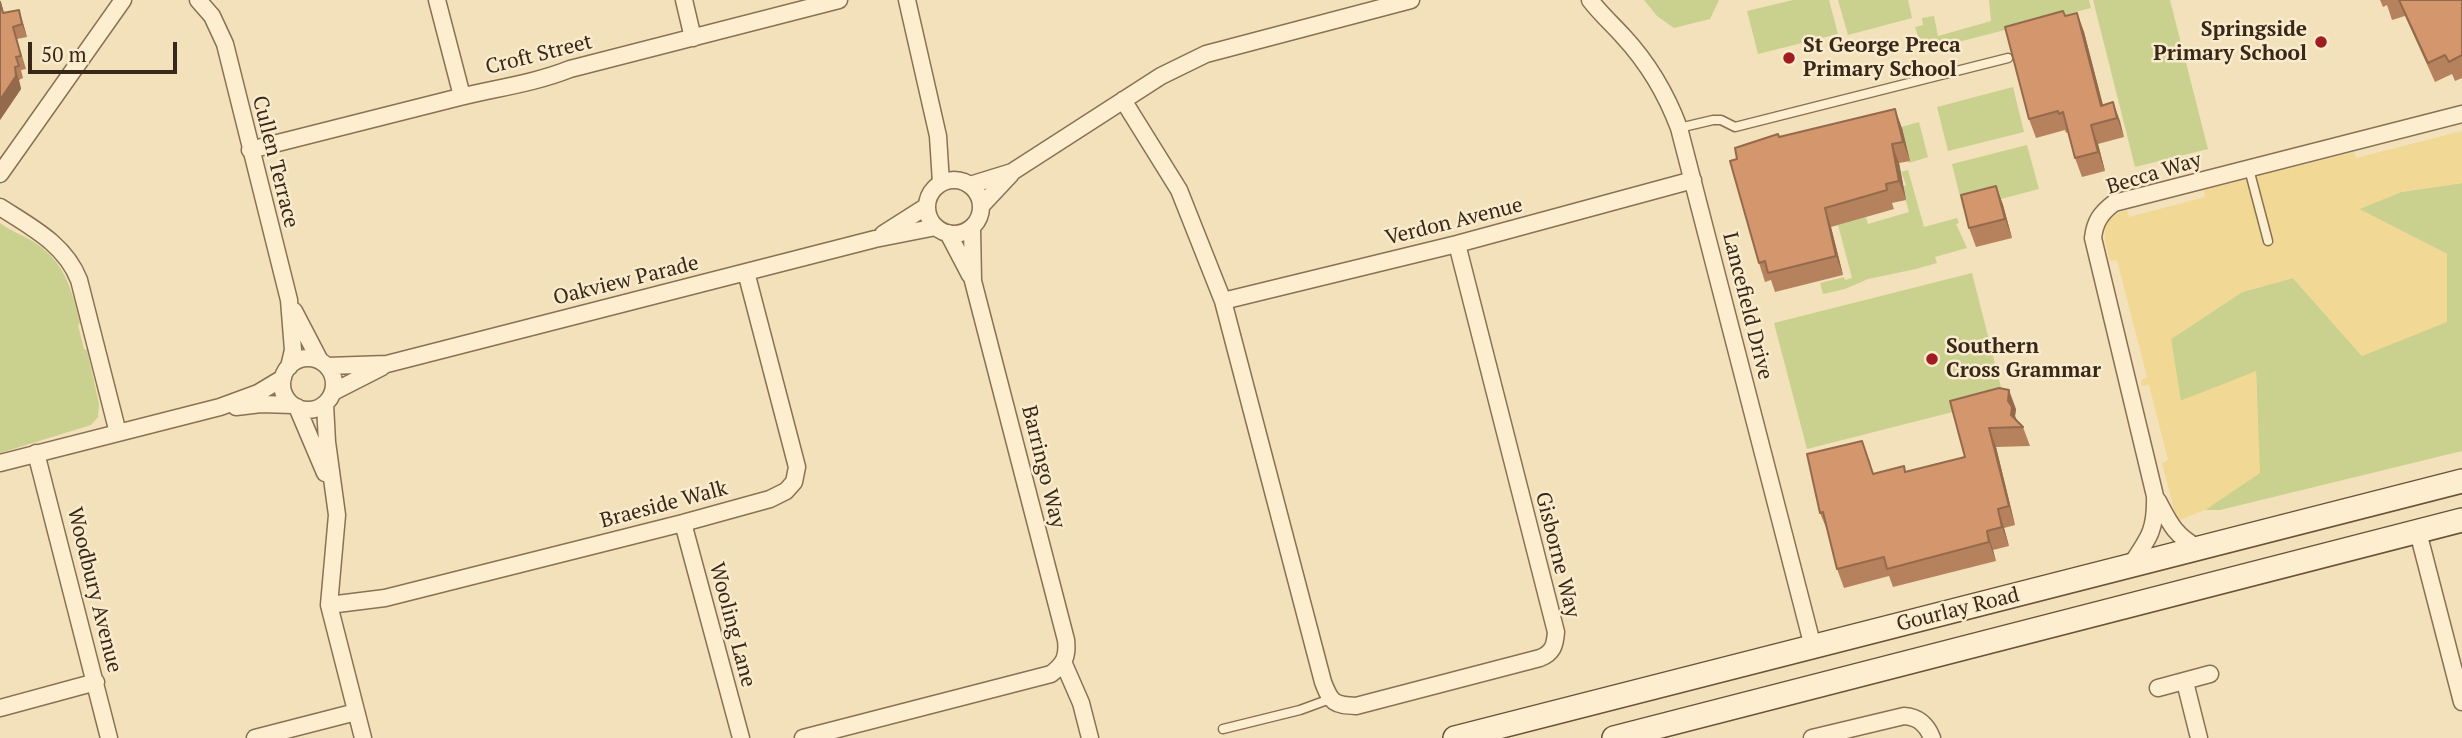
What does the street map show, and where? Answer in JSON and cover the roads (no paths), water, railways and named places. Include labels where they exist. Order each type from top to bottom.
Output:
[{"type":"main road","name":"Gourlay Road","points":[[1455,738],[2462,481]]},
{"type":"main road","name":"Gourlay Road","points":[[1614,738],[2462,520]]},
{"type":"main road","points":[[1813,647],[1823,685]]},
{"type":"street","points":[[0,174],[123,0]]},
{"type":"street","name":"Cullen Terrace","points":[[198,0],[212,16],[225,44],[289,300],[293,349],[286,373]]},
{"type":"street","points":[[437,0],[462,96]]},
{"type":"street","points":[[684,0],[693,38]]},
{"type":"street","name":"Croft Street","points":[[250,150],[462,96],[547,78],[570,69],[839,0]]},
{"type":"street","points":[[907,0],[938,136],[942,183]]},
{"type":"street","points":[[981,206],[1012,172],[1161,76],[1206,54],[1411,0]]},
{"type":"street","name":"Lancefield Drive","points":[[1590,0],[1643,59],[1671,104],[1813,647]]},
{"type":"street","points":[[1123,100],[1179,190],[1223,301],[1323,682],[1330,699]]},
{"type":"street","name":"Becca Way","points":[[2130,566],[2149,538],[2156,519],[2155,496],[2093,238],[2094,227],[2104,211],[2114,203],[2462,114]]},
{"type":"street","points":[[938,136],[964,183],[980,198],[981,206],[980,215],[972,228],[957,234],[942,230],[931,221],[927,206],[931,193],[942,183],[964,183],[1012,172]]},
{"type":"street","name":"Verdon Avenue","points":[[1223,301],[1457,244],[1693,180]]},
{"type":"street","name":"Oakview Parade","points":[[876,239],[927,206]]},
{"type":"street","points":[[0,207],[53,243],[73,264],[118,433]]},
{"type":"street","name":"Barringo Way","points":[[972,228],[973,281],[1066,640],[1067,651],[1063,664],[1081,703],[1090,738]]},
{"type":"street","name":"Oakview Parade","points":[[323,364],[387,364],[876,239],[942,230]]},
{"type":"street","name":"Barringo Way","points":[[942,230],[973,281]]},
{"type":"street","name":"Gisborne Way","points":[[1330,699],[1340,705],[1356,706],[1540,658],[1552,651],[1555,643],[1556,632],[1457,244]]},
{"type":"street","name":"Braeside Walk","points":[[329,605],[385,598],[684,523],[770,499],[786,491],[794,482],[797,467],[746,272]]},
{"type":"street","name":"Cullen Terrace","points":[[289,300],[323,364]]},
{"type":"street","points":[[0,463],[220,407],[258,393],[303,359],[323,364],[333,378],[329,398],[332,488],[337,515],[329,605],[363,738]]},
{"type":"street","name":"Oakview Parade","points":[[329,398],[387,364]]},
{"type":"street","points":[[286,373],[284,393],[295,406],[332,488]]},
{"type":"street","points":[[220,407],[295,406],[311,410],[329,398]]},
{"type":"street","name":"Woodbury Avenue","points":[[36,453],[108,738]]},
{"type":"street","name":"Becca Way","points":[[2155,496],[2173,530],[2198,548]]},
{"type":"street","name":"Wooling Lane","points":[[684,523],[741,738]]},
{"type":"street","points":[[2418,531],[2462,702]]},
{"type":"street","points":[[803,738],[1051,674],[1063,664]]},
{"type":"street","points":[[2158,688],[2210,674]]},
{"type":"street","points":[[0,708],[96,682]]},
{"type":"street","points":[[2185,682],[2199,738]]},
{"type":"street","points":[[255,738],[356,712]]},
{"type":"street","points":[[1812,738],[1904,716],[1912,716],[1920,721],[1927,727],[1932,738]]},
{"type":"lane","points":[[1679,128],[1713,120],[1721,120],[1735,127],[2008,58]]},
{"type":"lane","points":[[2249,169],[2268,241]]},
{"type":"lane","name":"Gisborne Way","points":[[1223,729],[1300,710],[1330,699]]},
{"type":"place","name":"Springside Primary School","points":[[2321,42]]},
{"type":"place","name":"St George Preca Primary School","points":[[1789,58]]},
{"type":"place","name":"Southern Cross Grammar","points":[[1932,359]]}]
